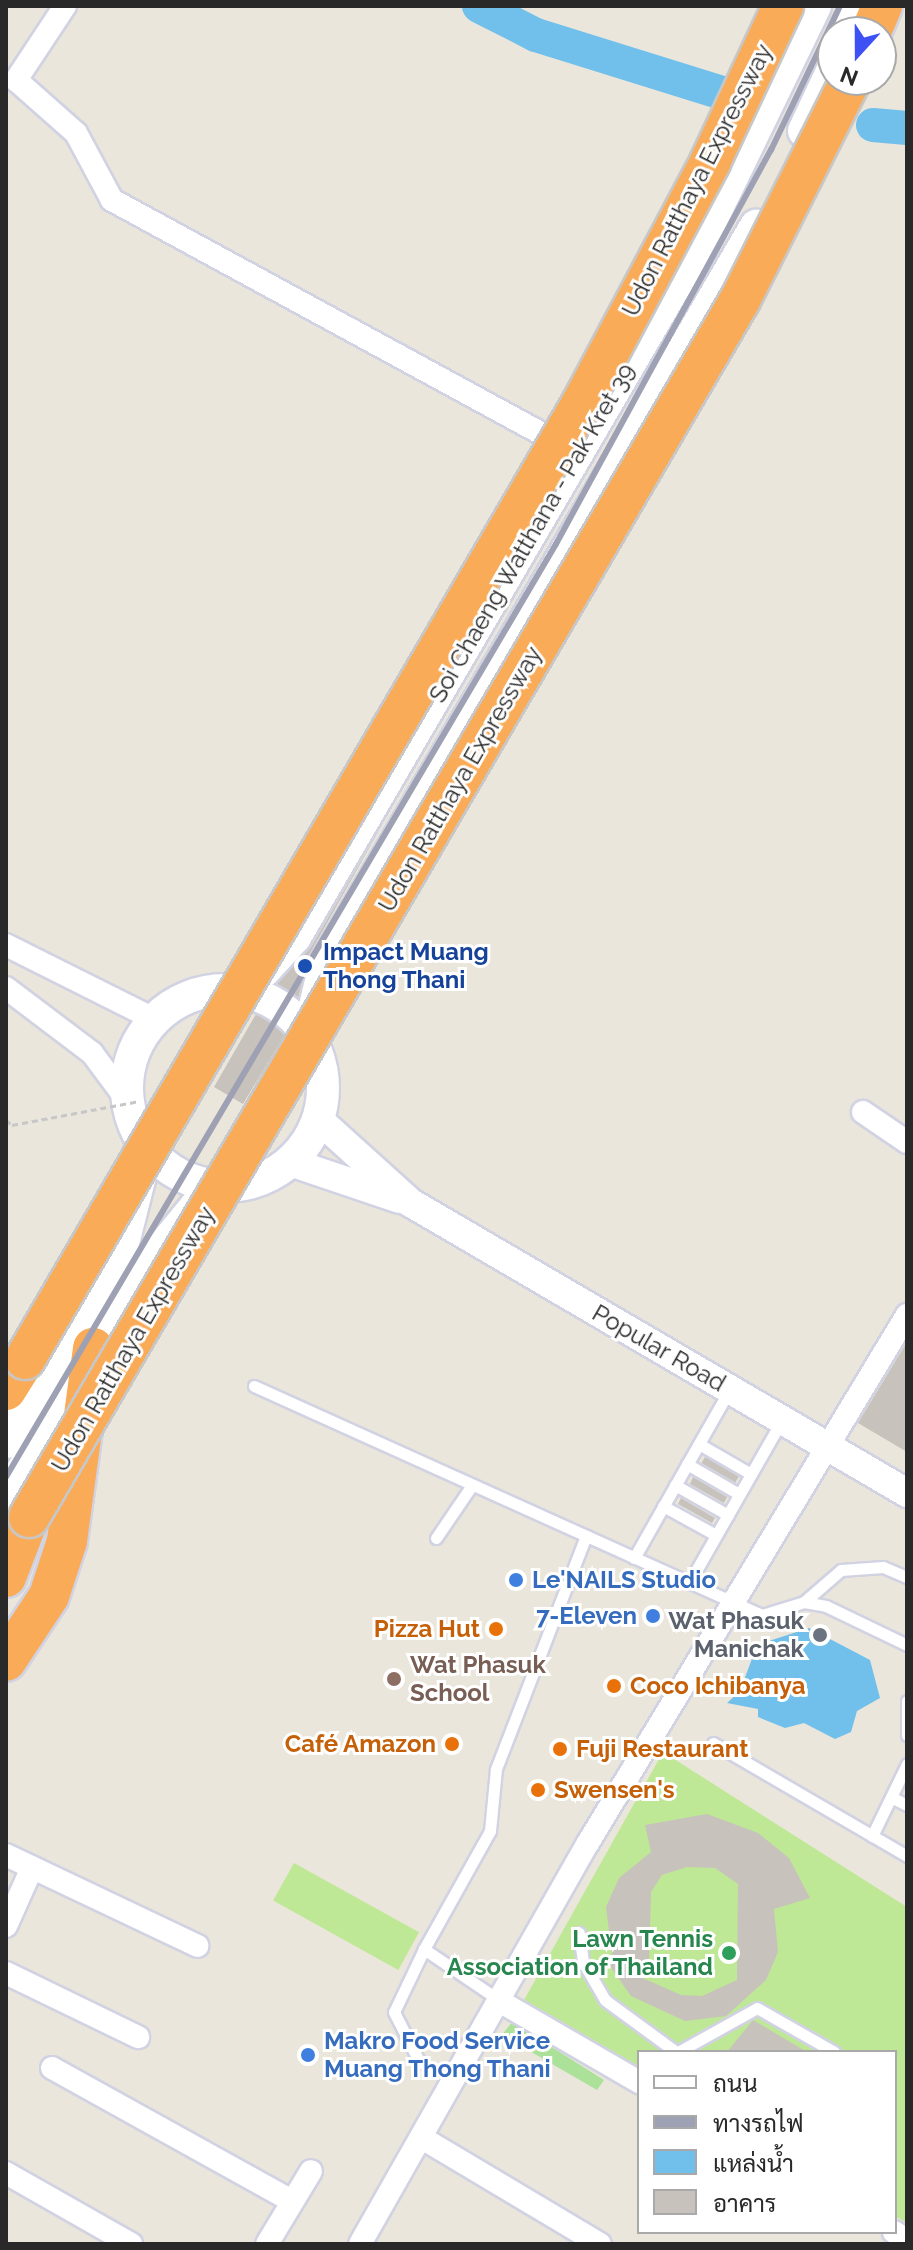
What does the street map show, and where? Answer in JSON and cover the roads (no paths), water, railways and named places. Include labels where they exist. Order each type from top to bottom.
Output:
[{"type":"highway","name":"Udon Ratthaya Expressway","points":[[6,1390],[559,443],[710,162],[783,6]]},
{"type":"highway","name":"Udon Ratthaya Expressway","points":[[6,1553],[17,1507],[740,300],[842,96]]},
{"type":"highway","points":[[6,1661],[27,1639],[67,1541],[93,1348]]},
{"type":"highway","points":[[6,1577],[17,1507]]},
{"type":"main road","name":"Soi Chaeng Watthana - Pak Kret 39","points":[[234,990],[287,947],[387,781],[701,241],[815,6]]},
{"type":"main road","name":"Soi Chaeng Watthana - Pak Kret 39","points":[[308,1035],[325,965],[749,242],[820,96]]},
{"type":"main road","name":"Soi Chaeng Watthana - Pak Kret 39","points":[[234,990],[288,1012],[308,1035],[324,1090],[318,1119],[290,1162],[255,1182],[215,1186],[176,1173],[146,1147],[139,1099],[127,1070],[154,1019],[190,995],[234,990]]},
{"type":"main road","points":[[6,1442],[120,1255],[146,1147]]},
{"type":"main road","points":[[17,1507],[93,1348],[154,1254],[215,1186]]},
{"type":"street","points":[[65,6],[16,80],[76,133],[112,200],[559,443]]},
{"type":"street","points":[[6,945],[154,1019]]},
{"type":"street","points":[[6,988],[92,1053],[139,1099]]},
{"type":"street","points":[[863,1112],[907,1142]]},
{"type":"street","points":[[318,1119],[411,1203]]},
{"type":"street","points":[[290,1162],[411,1203]]},
{"type":"street","name":"Popular Road","points":[[411,1203],[907,1493]]},
{"type":"street","points":[[360,2244],[826,1446],[907,1315]]},
{"type":"street","points":[[6,1855],[198,1946]]},
{"type":"street","points":[[6,1926],[32,1868]]},
{"type":"street","points":[[6,1973],[138,2037]]},
{"type":"street","points":[[501,2002],[637,2081]]},
{"type":"street","points":[[52,2068],[292,2201]]},
{"type":"street","points":[[422,2138],[600,2244]]},
{"type":"street","points":[[267,2244],[311,2171]]},
{"type":"street","points":[[6,2173],[131,2244]]},
{"type":"lane","points":[[254,1386],[762,1615],[804,1602],[841,1570],[883,1567],[907,1577]]},
{"type":"lane","points":[[634,1558],[730,1389]]},
{"type":"lane","points":[[689,1583],[782,1420]]},
{"type":"lane","points":[[699,1444],[751,1474]]},
{"type":"lane","points":[[687,1464],[739,1494]]},
{"type":"lane","points":[[436,1538],[472,1485]]},
{"type":"lane","points":[[675,1485],[728,1515]]},
{"type":"lane","points":[[663,1506],[716,1535]]},
{"type":"lane","points":[[420,2063],[394,2012],[424,1949],[490,1831],[496,1769],[586,1536]]},
{"type":"lane","points":[[804,1602],[907,1645]]},
{"type":"lane","points":[[907,1701],[907,1735]]},
{"type":"lane","points":[[713,1743],[907,1856]]},
{"type":"lane","points":[[872,1836],[907,1764]]},
{"type":"lane","points":[[891,1797],[907,1805]]},
{"type":"lane","points":[[579,1933],[599,1993],[674,2050]]},
{"type":"lane","points":[[424,1949],[501,2002]]},
{"type":"lane","points":[[681,2050],[757,2008],[830,2050]]},
{"type":"water","points":[[809,1628],[870,1660],[880,1698],[857,1711],[851,1732],[835,1739],[804,1723],[785,1728],[758,1717],[758,1709],[727,1703],[740,1691],[757,1645]]},
{"type":"waterway","points":[[479,6],[536,35],[722,93]]},
{"type":"waterway","points":[[873,125],[907,128]]},
{"type":"railway","points":[[6,1477],[556,544],[771,150],[840,6]]},
{"type":"place","name":"Impact Muang Thong Thani","points":[[305,966]]},
{"type":"place","name":"Le'NAILS Studio","points":[[516,1580]]},
{"type":"place","name":"7-Eleven","points":[[653,1616]]},
{"type":"place","name":"Pizza Hut","points":[[496,1629]]},
{"type":"place","name":"Wat Phasuk Manichak","points":[[820,1635]]},
{"type":"place","name":"Wat Phasuk School","points":[[394,1679]]},
{"type":"place","name":"Coco Ichibanya","points":[[614,1686]]},
{"type":"place","name":"Café Amazon","points":[[452,1744]]},
{"type":"place","name":"Fuji Restaurant","points":[[560,1749]]},
{"type":"place","name":"Swensen's","points":[[538,1790]]},
{"type":"place","name":"Lawn Tennis Association of Thailand","points":[[729,1953]]},
{"type":"place","name":"Makro Food Service Muang Thong Thani","points":[[308,2055]]}]
